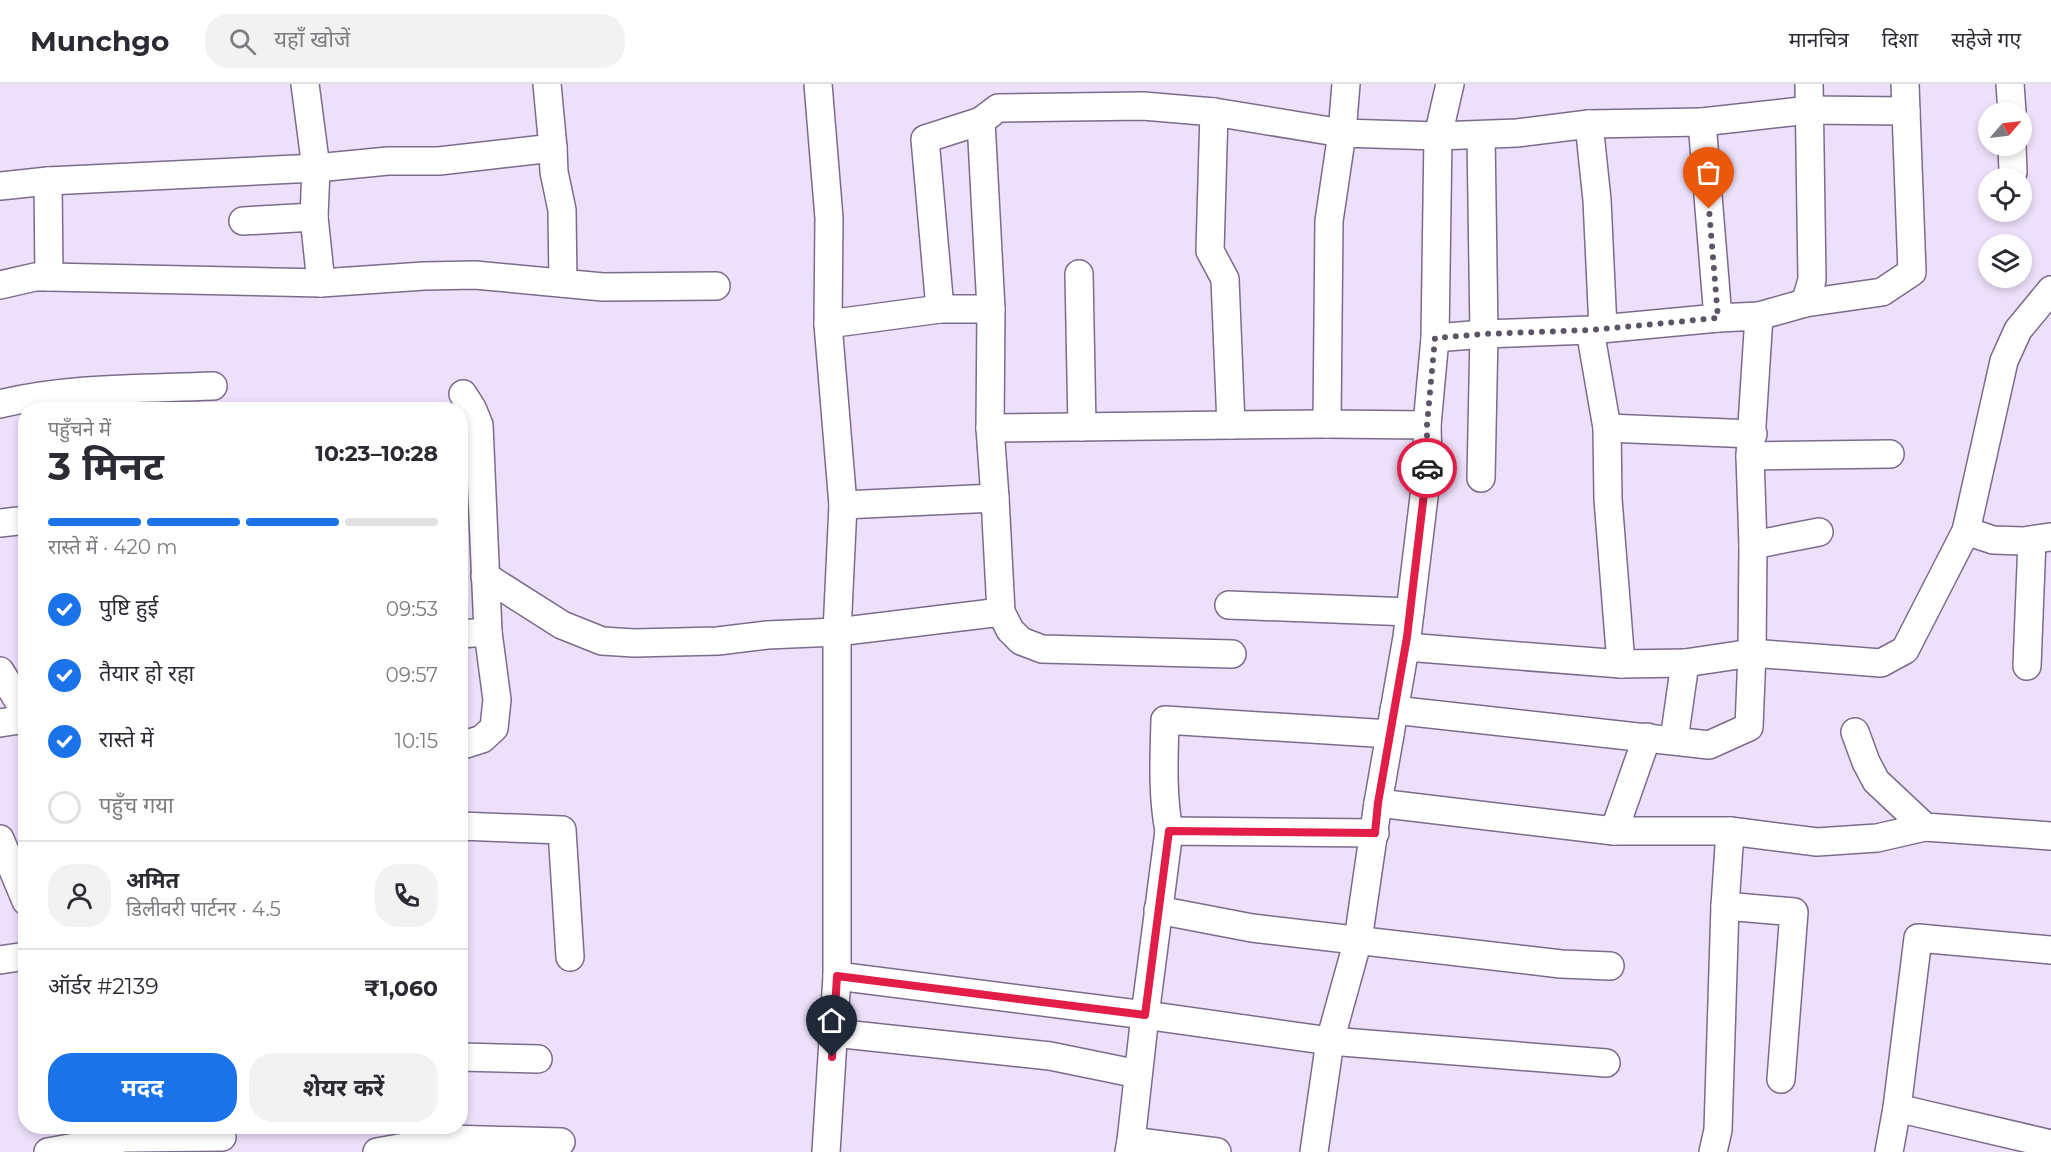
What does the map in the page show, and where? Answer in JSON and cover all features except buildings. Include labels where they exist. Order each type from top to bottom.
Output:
[{"type":"street","points":[[305,84],[316,168],[314,217],[321,283]]},
{"type":"street","points":[[547,84],[554,172],[562,210],[563,283]]},
{"type":"street","points":[[818,84],[829,218],[828,324],[843,505],[837,632],[837,976],[826,1152]]},
{"type":"street","points":[[1327,424],[1329,220],[1342,133],[1346,84]]},
{"type":"street","points":[[1314,1152],[1330,1041],[1358,940],[1378,803],[1406,647],[1428,464],[1427,425],[1435,338],[1438,136],[1450,84]]},
{"type":"street","points":[[1435,338],[1597,329],[1759,316],[1805,303],[1882,292],[1912,272],[1905,84]]},
{"type":"street","points":[[2010,84],[2011,102]]},
{"type":"street","points":[[940,309],[925,139],[981,121],[998,108],[1143,106],[1214,112],[1342,133],[1438,136],[1517,133],[1589,124],[1701,122],[1809,97],[1906,111]]},
{"type":"street","points":[[1805,303],[1812,280],[1809,97]]},
{"type":"street","points":[[1214,112],[1210,251],[1225,279],[1231,425]]},
{"type":"street","points":[[981,121],[991,309],[990,428],[1001,612],[1010,630],[1021,641],[1042,649],[1232,654]]},
{"type":"street","points":[[1701,122],[1718,318]]},
{"type":"street","points":[[1589,124],[1598,200],[1597,329],[1606,428],[1608,499],[1621,664]]},
{"type":"street","points":[[1481,135],[1484,334],[1481,478]]},
{"type":"street","points":[[0,186],[316,168],[388,161],[439,161],[553,148]]},
{"type":"street","points":[[48,182],[49,277]]},
{"type":"street","points":[[243,221],[314,217]]},
{"type":"street","points":[[1079,274],[1082,427]]},
{"type":"street","points":[[0,285],[35,277],[321,283],[475,275],[603,287],[716,286]]},
{"type":"street","points":[[1406,647],[1621,664],[1685,663],[1752,653],[1881,663],[1905,650],[1966,531],[2004,361],[2018,330],[2051,290]]},
{"type":"street","points":[[828,324],[940,309],[991,309]]},
{"type":"street","points":[[1217,1152],[1130,1146],[1169,831],[1164,804],[1163,778],[1166,720],[1392,722],[1647,737],[1708,745],[1749,727],[1752,653],[1752,445],[1759,316]]},
{"type":"street","points":[[0,404],[42,395],[118,389],[213,386]]},
{"type":"street","points":[[463,394],[479,425],[472,528],[485,576],[488,632],[497,700],[494,728],[482,740],[468,744]]},
{"type":"street","points":[[990,428],[1427,425]]},
{"type":"street","points":[[1606,428],[1752,445],[1890,454]]},
{"type":"street","points":[[843,505],[995,498]]},
{"type":"street","points":[[0,523],[18,520]]},
{"type":"street","points":[[1966,531],[1992,540],[2042,538],[2027,666]]},
{"type":"street","points":[[1753,545],[1819,532]]},
{"type":"street","points":[[485,576],[562,625],[602,641],[634,643],[718,641],[767,634],[837,632],[1001,612]]},
{"type":"street","points":[[1229,605],[1410,612]]},
{"type":"street","points":[[468,633],[488,632]]},
{"type":"street","points":[[1674,740],[1685,663]]},
{"type":"street","points":[[0,671],[18,700]]},
{"type":"street","points":[[0,723],[18,720]]},
{"type":"street","points":[[1855,732],[1876,781],[1925,827]]},
{"type":"street","points":[[1614,831],[1647,737]]},
{"type":"street","points":[[1378,803],[1614,831],[1730,831],[1817,842],[1877,838],[1925,827],[2051,836]]},
{"type":"street","points":[[468,826],[562,830],[570,957]]},
{"type":"street","points":[[1169,831],[1375,833]]},
{"type":"street","points":[[1713,1152],[1718,1130],[1725,906],[1730,831]]},
{"type":"street","points":[[0,839],[18,882]]},
{"type":"street","points":[[1725,906],[1794,912],[1781,1079]]},
{"type":"street","points":[[1158,910],[1252,928],[1561,964],[1610,966]]},
{"type":"street","points":[[1889,1152],[1897,1108],[1918,938],[2051,950]]},
{"type":"street","points":[[0,960],[18,957]]},
{"type":"street","points":[[837,976],[1330,1041],[1606,1064]]},
{"type":"street","points":[[834,1033],[1050,1056],[1138,1074]]},
{"type":"street","points":[[468,1057],[538,1059]]},
{"type":"street","points":[[1897,1108],[2051,1144]]},
{"type":"street","points":[[48,1152],[125,1139],[223,1138]]},
{"type":"street","points":[[377,1152],[449,1139],[561,1142]]},
{"type":"way so far","points":[[1427,468],[1427,425],[1435,338],[1590,330],[1718,318],[1709,209]]},
{"type":"route","points":[[832,1057],[837,976],[1145,1015],[1169,831],[1375,833],[1378,803],[1407,637],[1427,468]]}]
